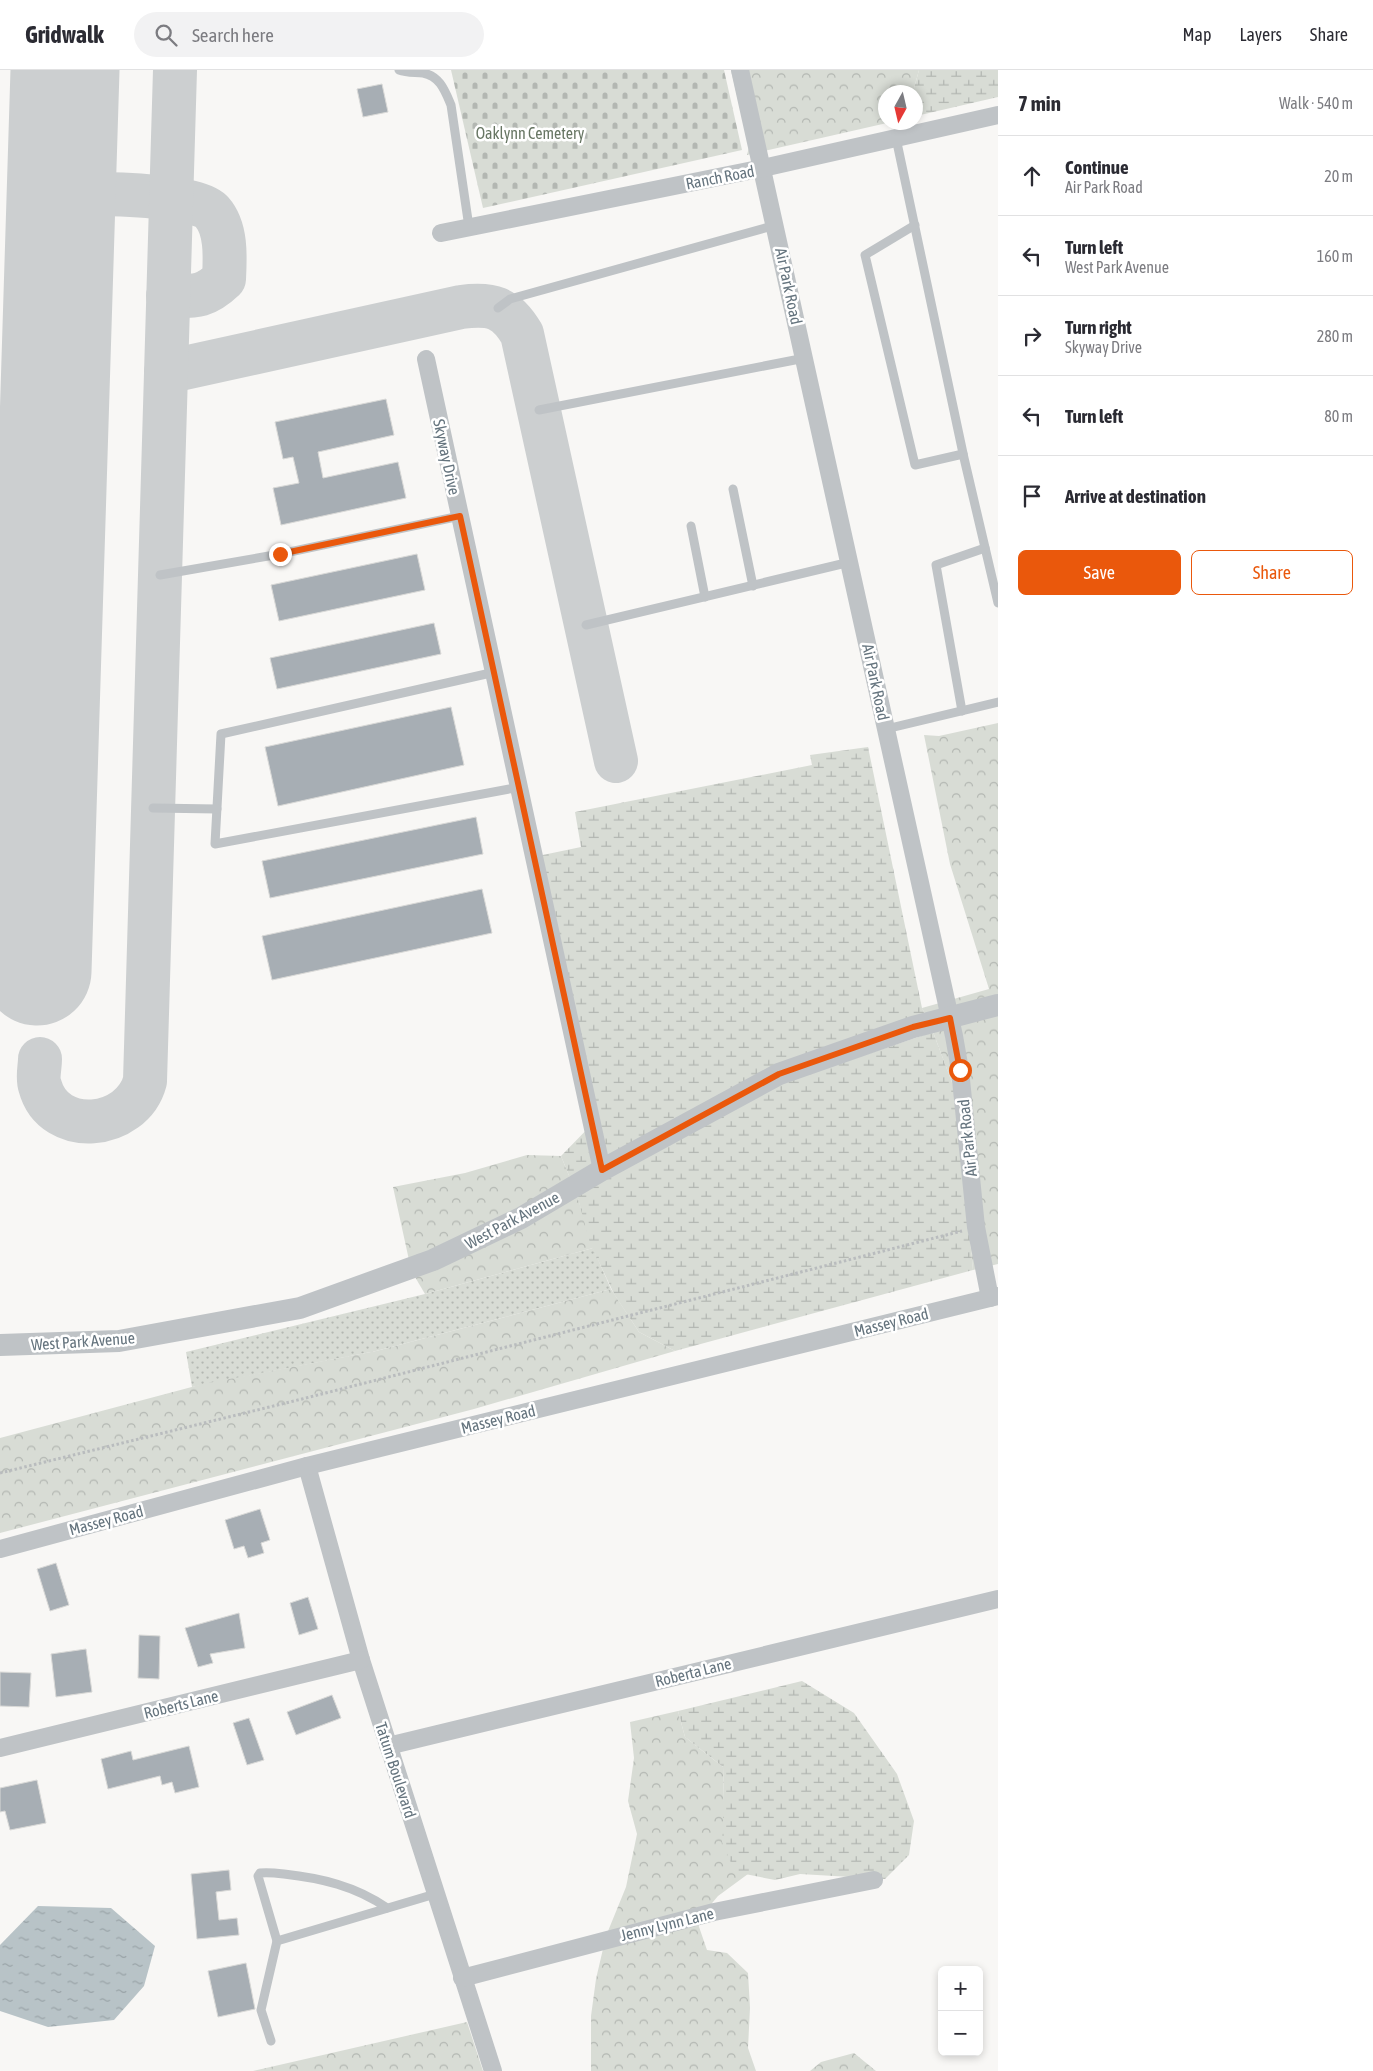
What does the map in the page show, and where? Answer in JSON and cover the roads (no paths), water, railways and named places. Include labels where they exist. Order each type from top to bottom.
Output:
[{"type":"street","name":"Air Park Road","points":[[740,70],[776,225],[950,1018],[960,1070],[976,1227],[994,1297]]},
{"type":"street","name":"Ranch Road","points":[[441,233],[763,168],[998,115]]},
{"type":"street","name":"Skyway Drive","points":[[426,359],[602,1170]]},
{"type":"street","name":"West Park Avenue","points":[[0,1345],[119,1341],[300,1308],[433,1260],[521,1218],[602,1170],[779,1074],[913,1027],[998,1005]]},
{"type":"street","name":"Massey Road","points":[[0,1549],[307,1466],[994,1297]]},
{"type":"street","name":"Tatum Boulevard","points":[[307,1466],[361,1660],[493,2071]]},
{"type":"street","name":"Roberta Lane","points":[[388,1746],[998,1599]]},
{"type":"street","name":"Roberts Lane","points":[[0,1748],[361,1660]]},
{"type":"street","name":"Jenny Lynn Lane","points":[[462,1978],[714,1912],[874,1880]]},
{"type":"lane","points":[[399,70],[424,74],[435,78],[443,87],[451,105],[469,227]]},
{"type":"lane","points":[[896,138],[963,454],[998,603]]},
{"type":"lane","points":[[498,308],[510,299],[776,225]]},
{"type":"lane","points":[[915,225],[865,255],[915,464],[963,454]]},
{"type":"lane","points":[[539,410],[805,358]]},
{"type":"lane","points":[[733,489],[753,586]]},
{"type":"lane","points":[[160,575],[280,554],[460,516]]},
{"type":"lane","points":[[691,526],[705,597]]},
{"type":"lane","points":[[962,711],[936,565],[985,548]]},
{"type":"lane","points":[[586,625],[850,562]]},
{"type":"lane","points":[[494,672],[221,734],[215,844],[520,787]]},
{"type":"lane","points":[[886,729],[998,702]]},
{"type":"lane","points":[[153,808],[217,809]]},
{"type":"lane","points":[[272,2041],[261,2010],[277,1941],[258,1876],[260,1873],[300,1876],[334,1882],[376,1900],[386,1908]]},
{"type":"lane","points":[[277,1941],[436,1894]]},
{"type":"water","points":[[38,1906],[111,1908],[155,1946],[144,1986],[114,2020],[48,2027],[0,2011],[0,1945]]},
{"type":"park label","name":"Oaklynn Cemetery","points":[[530,133]]}]
